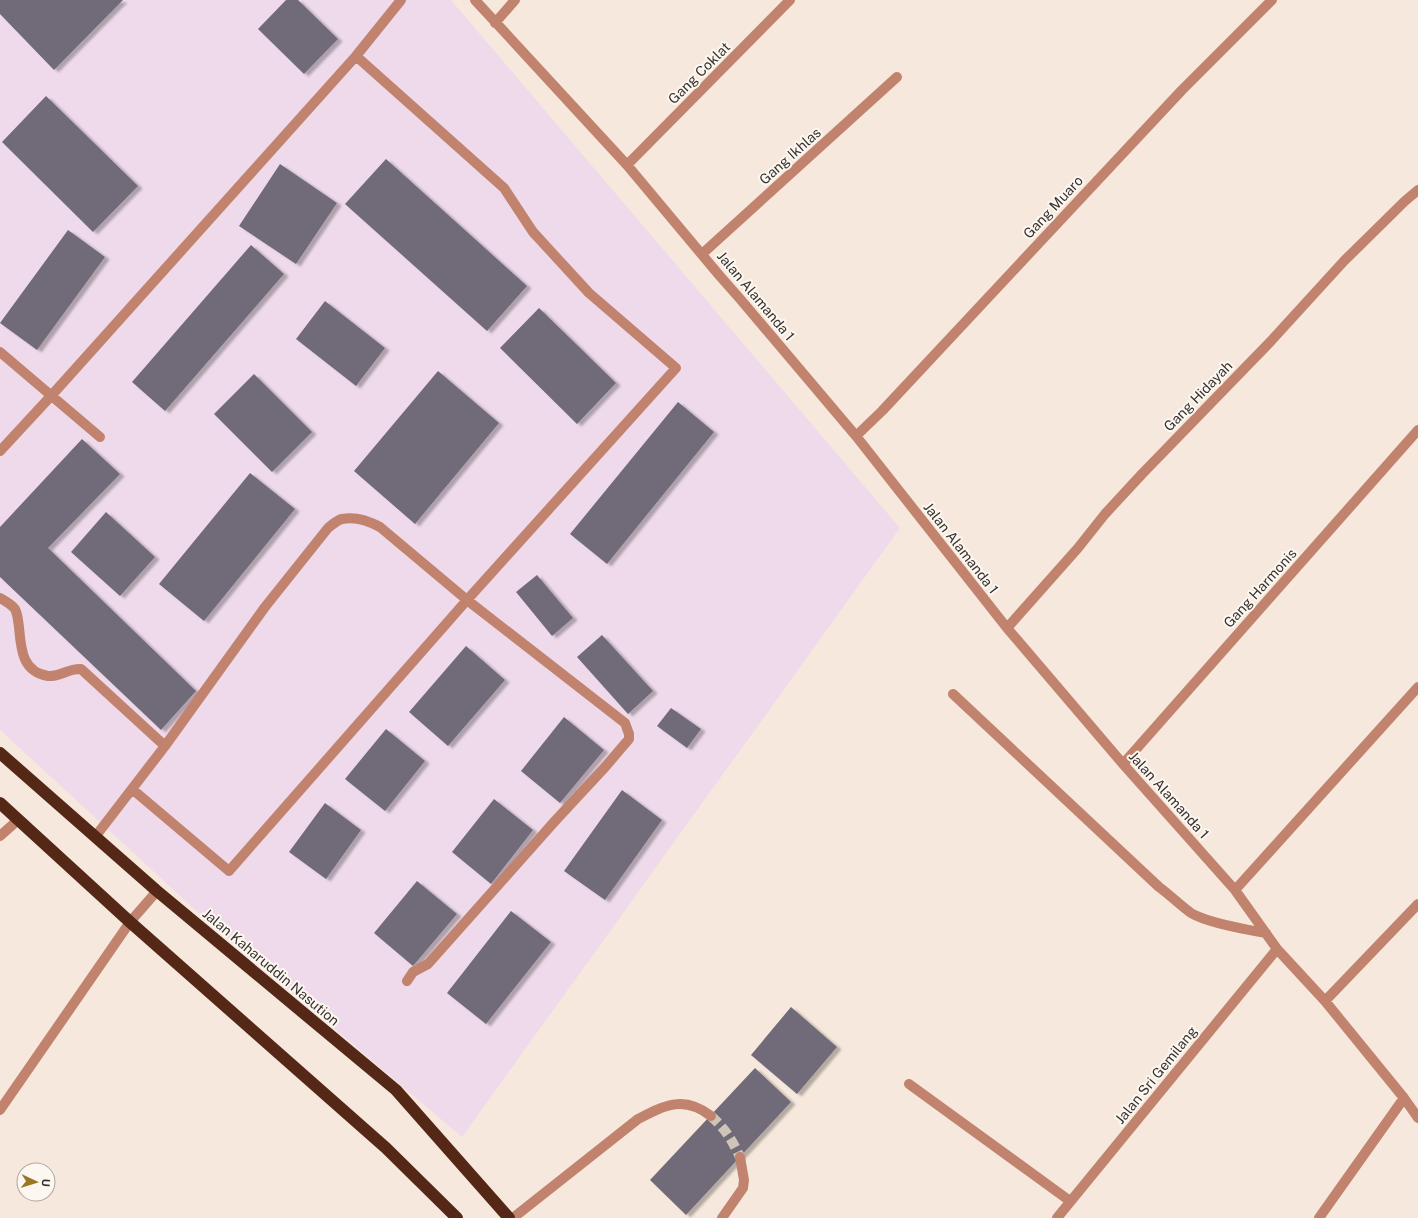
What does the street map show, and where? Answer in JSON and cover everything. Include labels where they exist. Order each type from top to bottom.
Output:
[{"type":"highway","name":"Jalan Kaharuddin Nasution","points":[[0,753],[157,891],[396,1090],[509,1218]]},
{"type":"highway","points":[[0,803],[130,922],[386,1148],[456,1218]]},
{"type":"street","points":[[0,451],[356,56],[401,0]]},
{"type":"street","name":"Jalan Alamanda 1","points":[[475,0],[627,165],[856,436],[1006,628],[1123,764],[1235,890],[1277,949],[1325,1001],[1404,1098],[1418,1118]]},
{"type":"street","points":[[495,23],[514,0]]},
{"type":"street","name":"Gang Coklat","points":[[627,165],[790,0]]},
{"type":"street","name":"Gang Muaro","points":[[856,436],[882,411],[1182,90],[1272,0]]},
{"type":"street","points":[[132,789],[229,872],[467,600],[676,368],[588,293],[533,232],[504,188],[356,56]]},
{"type":"street","name":"Gang Ikhlas","points":[[702,254],[897,77]]},
{"type":"street","name":"Gang Hidayah","points":[[1006,628],[1078,548],[1105,514],[1142,474],[1271,341],[1344,261],[1418,190]]},
{"type":"street","points":[[0,352],[100,437]]},
{"type":"street","name":"Gang Harmonis","points":[[1123,764],[1418,430]]},
{"type":"street","points":[[95,837],[164,746],[265,607],[328,528],[341,519],[368,521],[380,527],[467,600],[625,723],[629,734],[629,739],[606,766],[428,964],[413,972],[407,982]]},
{"type":"street","points":[[0,598],[16,610],[18,616],[20,645],[29,667],[48,676],[56,676],[72,669],[81,670],[164,746]]},
{"type":"street","points":[[1235,890],[1418,687]]},
{"type":"street","points":[[953,694],[1159,887],[1192,913],[1207,920],[1249,931],[1266,933]]},
{"type":"street","points":[[0,836],[18,820]]},
{"type":"street","points":[[0,1110],[130,922],[157,891]]},
{"type":"street","points":[[1325,1001],[1418,904]]},
{"type":"street","name":"Jalan Sri Gemilang","points":[[1057,1218],[1277,949]]},
{"type":"street","points":[[909,1084],[1070,1201]]},
{"type":"street","points":[[1318,1218],[1404,1098]]},
{"type":"street","points":[[513,1218],[638,1119],[660,1107],[685,1103],[704,1110],[711,1116]]},
{"type":"street","points":[[722,1218],[743,1188],[744,1180],[740,1157]]},
{"type":"shaded area","points":[[0,0],[451,0],[900,528],[462,1137],[203,917],[0,730]]},
{"type":"building","points":[[0,0],[123,0],[54,70],[0,14]]},
{"type":"building","points":[[286,0],[298,0],[338,39],[304,74],[258,29]]},
{"type":"building","points":[[46,96],[138,186],[93,232],[2,142]]},
{"type":"building","points":[[386,159],[527,286],[487,331],[345,204]]},
{"type":"building","points":[[280,164],[337,203],[296,264],[239,226]]},
{"type":"building","points":[[68,230],[105,257],[37,350],[0,323]]},
{"type":"building","points":[[251,245],[284,274],[165,411],[132,382]]},
{"type":"building","points":[[325,301],[385,348],[356,386],[296,339]]},
{"type":"building","points":[[539,308],[616,383],[577,424],[500,348]]},
{"type":"building","points":[[438,371],[499,423],[415,524],[354,471]]},
{"type":"building","points":[[254,374],[312,432],[272,472],[214,414]]},
{"type":"building","points":[[678,402],[714,432],[607,564],[570,534]]},
{"type":"building","points":[[82,439],[120,474],[48,548],[196,691],[161,730],[0,577],[0,527]]},
{"type":"building","points":[[250,473],[295,509],[204,621],[159,584]]},
{"type":"building","points":[[106,512],[155,557],[120,596],[71,552]]},
{"type":"building","points":[[537,575],[573,618],[552,636],[516,592]]},
{"type":"building","points":[[602,635],[653,691],[628,714],[577,657]]},
{"type":"building","points":[[466,646],[505,680],[448,746],[409,712]]},
{"type":"building","points":[[671,708],[701,729],[687,748],[657,726]]},
{"type":"building","points":[[564,717],[604,750],[560,803],[521,771]]},
{"type":"building","points":[[386,729],[425,761],[385,811],[345,779]]},
{"type":"building","points":[[622,790],[662,820],[605,900],[564,871]]},
{"type":"building","points":[[494,799],[533,830],[491,884],[452,852]]},
{"type":"building","points":[[325,803],[361,830],[326,879],[289,852]]},
{"type":"building","points":[[417,881],[457,914],[413,966],[374,933]]},
{"type":"building","points":[[511,911],[551,942],[486,1024],[447,993]]},
{"type":"building","points":[[791,1007],[837,1047],[797,1094],[751,1055]]},
{"type":"building","points":[[755,1068],[791,1102],[686,1215],[650,1180]]},
{"type":"tunnel","points":[[711,1116],[728,1135],[740,1157]]}]
